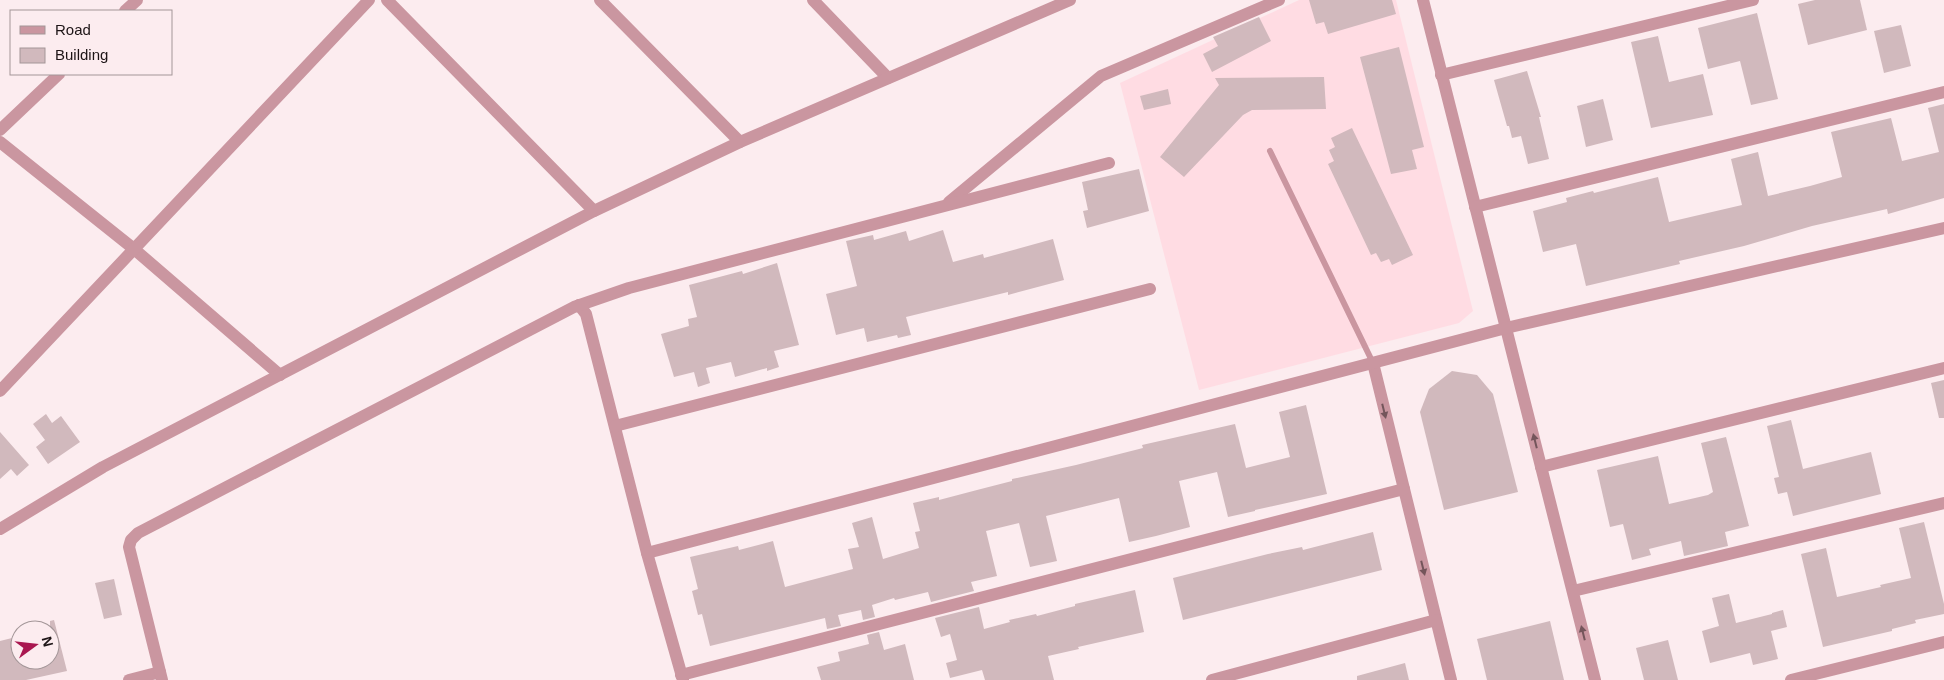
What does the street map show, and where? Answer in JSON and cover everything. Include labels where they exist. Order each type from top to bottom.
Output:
[{"type":"street","points":[[126,10],[136,0]]},
{"type":"street","points":[[0,391],[368,0]]},
{"type":"street","points":[[387,0],[594,211]]},
{"type":"street","points":[[600,0],[740,142]]},
{"type":"street","points":[[813,0],[888,78]]},
{"type":"street","points":[[0,529],[103,468],[594,211],[740,142],[1070,0]]},
{"type":"street","points":[[946,206],[1100,76],[1279,0]]},
{"type":"street","points":[[1423,0],[1595,680]]},
{"type":"street","points":[[1442,74],[1753,0]]},
{"type":"street","points":[[0,130],[58,75]]},
{"type":"street","points":[[1475,206],[1944,92]]},
{"type":"street","points":[[0,142],[134,249],[280,375]]},
{"type":"street","points":[[129,680],[161,676],[129,547],[132,540],[138,534],[579,305],[629,288],[1109,163]]},
{"type":"street","points":[[647,553],[1506,328],[1944,228]]},
{"type":"street","points":[[615,426],[1150,289]]},
{"type":"street","points":[[579,305],[586,314],[647,553],[682,677],[1404,489]]},
{"type":"street","points":[[1373,363],[1451,680]]},
{"type":"street","points":[[1541,467],[1944,368]]},
{"type":"street","points":[[1573,591],[1944,503]]},
{"type":"street","points":[[1212,680],[1436,620]]},
{"type":"street","points":[[1791,680],[1944,642]]},
{"type":"lane","points":[[1270,151],[1373,363]]},
{"type":"shaded area","points":[[1299,0],[1396,0],[1473,311],[1459,323],[1199,390],[1120,83]]},
{"type":"building","points":[[1309,0],[1392,0],[1396,14],[1328,34],[1324,22],[1316,24]]},
{"type":"building","points":[[1815,0],[1860,0],[1867,30],[1808,45],[1798,4]]},
{"type":"building","points":[[1757,13],[1778,99],[1751,105],[1740,61],[1708,69],[1698,28]]},
{"type":"building","points":[[1259,17],[1271,41],[1212,72],[1203,54],[1218,46],[1213,37]]},
{"type":"building","points":[[1901,25],[1911,66],[1884,73],[1874,31]]},
{"type":"building","points":[[1658,36],[1669,82],[1703,74],[1713,115],[1651,128],[1631,42]]},
{"type":"building","points":[[1399,47],[1424,147],[1412,150],[1417,169],[1391,174],[1360,57]]},
{"type":"building","points":[[1527,71],[1541,117],[1539,117],[1549,159],[1528,164],[1521,136],[1512,138],[1509,126],[1507,126],[1494,80]]},
{"type":"building","points":[[1324,77],[1326,109],[1252,110],[1243,115],[1184,177],[1160,157],[1219,85],[1215,78]]},
{"type":"building","points":[[1168,89],[1171,104],[1144,110],[1140,96]]},
{"type":"building","points":[[1603,99],[1613,140],[1586,147],[1577,106]]},
{"type":"building","points":[[1944,104],[1944,198],[1888,214],[1887,209],[1812,226],[1744,246],[1679,261],[1680,264],[1586,286],[1576,244],[1543,252],[1533,211],[1567,202],[1566,198],[1593,191],[1594,193],[1658,177],[1669,222],[1742,205],[1731,159],[1758,152],[1768,196],[1842,177],[1831,132],[1891,118],[1902,161],[1939,152],[1928,108]]},
{"type":"building","points":[[1352,128],[1413,255],[1392,265],[1389,259],[1381,262],[1376,253],[1371,255],[1328,164],[1334,161],[1329,150],[1335,147],[1331,138]]},
{"type":"building","points":[[1139,169],[1149,211],[1087,228],[1083,211],[1088,210],[1082,182]]},
{"type":"building","points":[[943,230],[953,262],[983,254],[984,258],[1053,239],[1064,280],[1008,295],[1008,292],[906,317],[911,335],[898,338],[897,335],[867,342],[864,328],[836,335],[826,294],[857,286],[846,241],[873,235],[874,240],[906,231],[909,241]]},
{"type":"building","points":[[777,263],[799,345],[774,351],[779,367],[767,371],[767,368],[735,377],[731,362],[706,368],[710,383],[698,387],[694,372],[674,377],[661,334],[689,326],[688,319],[697,317],[689,285],[742,271],[743,274]]},
{"type":"building","points":[[1452,371],[1477,375],[1493,394],[1518,492],[1444,510],[1420,412],[1429,389]]},
{"type":"building","points":[[1944,380],[1944,418],[1939,418],[1931,383]]},
{"type":"building","points":[[1306,405],[1327,494],[1228,517],[1217,472],[1179,481],[1190,527],[1156,536],[1129,542],[1119,498],[1046,516],[1057,561],[1030,567],[1019,523],[986,531],[997,576],[971,582],[974,591],[931,602],[928,592],[895,600],[894,598],[872,605],[875,617],[863,620],[861,610],[838,615],[841,626],[827,629],[825,618],[710,646],[702,614],[698,615],[692,591],[698,589],[690,557],[738,546],[739,550],[773,541],[785,587],[853,569],[848,549],[859,547],[852,523],[872,517],[883,559],[919,548],[915,532],[920,531],[913,503],[939,497],[939,500],[1012,481],[1012,479],[1143,448],[1142,445],[1235,424],[1246,468],[1290,457],[1279,412]]},
{"type":"building","points":[[46,414],[52,423],[61,416],[80,442],[48,464],[36,447],[45,440],[33,424]]},
{"type":"building","points":[[1791,420],[1803,469],[1871,452],[1881,494],[1793,516],[1787,492],[1778,494],[1774,478],[1779,477],[1767,426]]},
{"type":"building","points":[[0,432],[29,465],[17,476],[11,469],[0,479]]},
{"type":"building","points":[[1726,437],[1749,526],[1725,532],[1728,546],[1684,556],[1681,541],[1649,549],[1651,555],[1632,560],[1623,524],[1610,527],[1597,470],[1658,456],[1669,504],[1708,495],[1713,492],[1701,443]]},
{"type":"building","points":[[1924,522],[1944,604],[1944,614],[1915,620],[1916,623],[1892,629],[1892,631],[1823,647],[1801,554],[1826,548],[1837,597],[1881,587],[1880,585],[1911,578],[1899,528]]},
{"type":"building","points":[[1373,532],[1382,570],[1183,620],[1173,578],[1268,554],[1302,547],[1303,550]]},
{"type":"building","points":[[114,579],[122,615],[104,619],[95,583]]},
{"type":"building","points":[[1135,590],[1144,632],[1048,656],[1054,680],[985,680],[982,670],[950,678],[946,663],[957,660],[950,634],[941,637],[935,618],[979,607],[984,629],[1010,622],[1009,620],[1036,614],[1037,616],[1075,606],[1075,604]]},
{"type":"building","points":[[1729,594],[1736,623],[1783,610],[1787,627],[1771,631],[1778,659],[1753,665],[1750,653],[1710,663],[1702,631],[1719,626],[1712,598]]},
{"type":"building","points":[[1550,621],[1564,680],[1487,680],[1477,639]]},
{"type":"building","points":[[879,632],[884,650],[905,644],[914,680],[821,680],[817,667],[840,661],[838,652],[869,644],[867,635]]},
{"type":"building","points":[[10,638],[10,670],[60,670],[60,644],[67,671],[26,680],[0,680],[0,641]]},
{"type":"building","points":[[1668,640],[1678,680],[1644,680],[1636,648]]},
{"type":"building","points":[[1405,663],[1409,680],[1357,680],[1357,676]]}]
